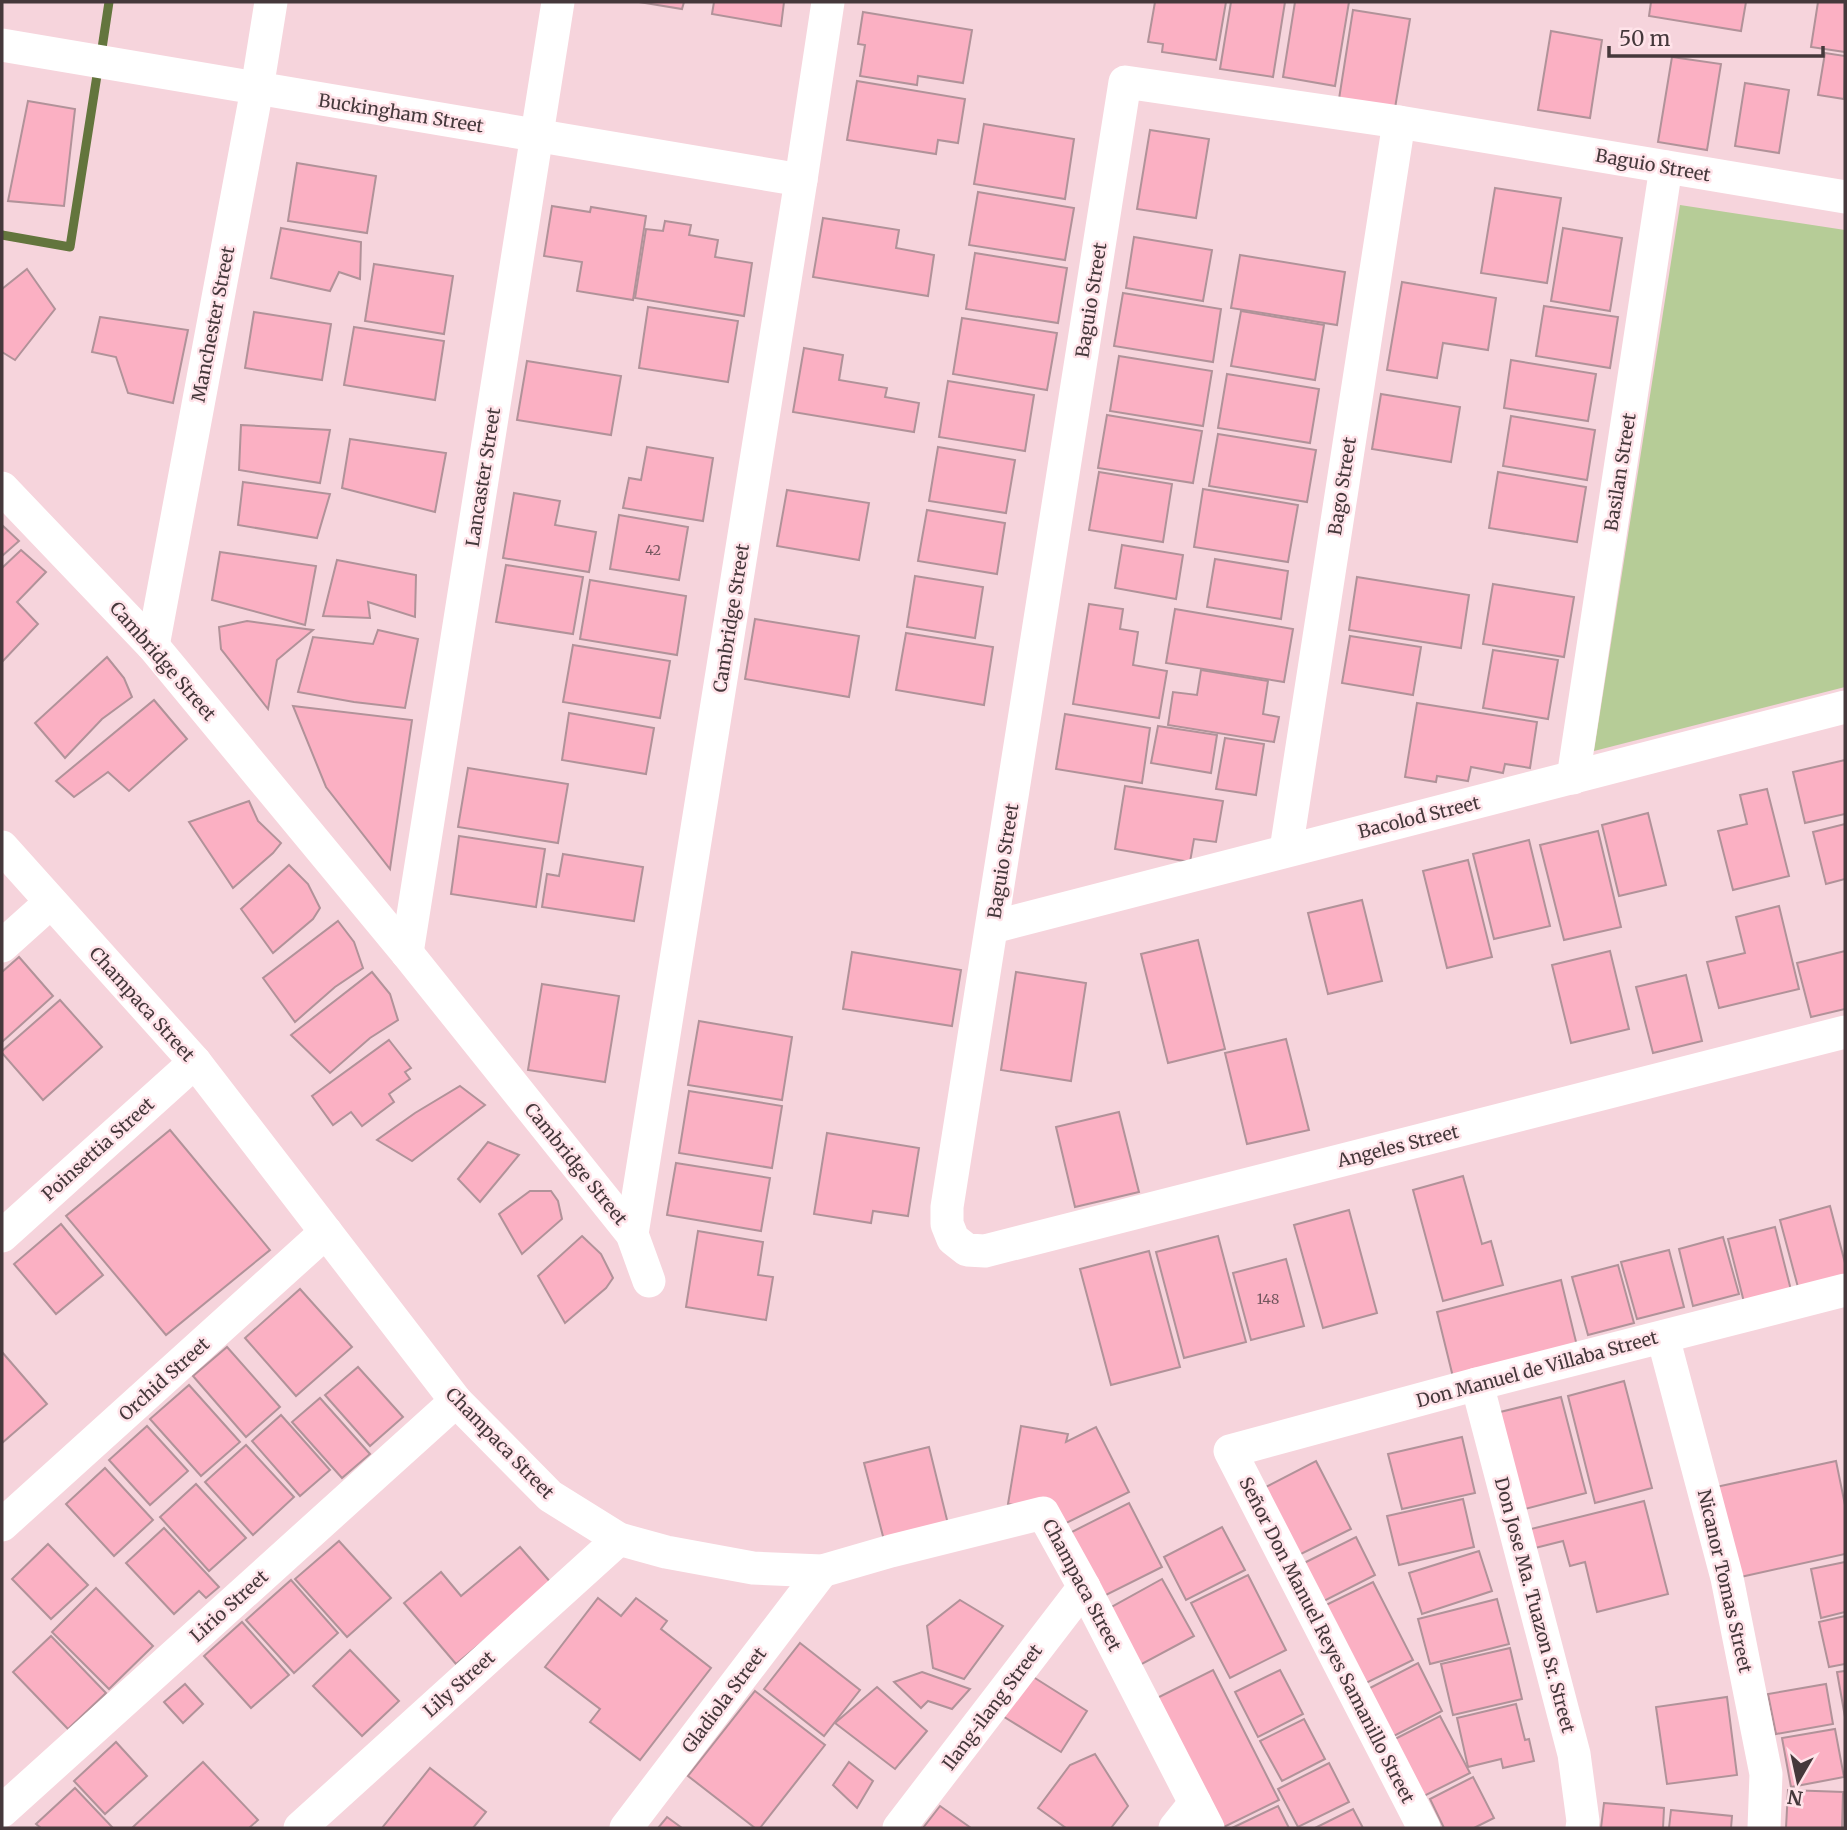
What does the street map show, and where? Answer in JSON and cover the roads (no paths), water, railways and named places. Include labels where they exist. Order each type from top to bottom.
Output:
[{"type":"street","name":"Manchester Street","points":[[153,646],[271,2]]},
{"type":"street","name":"Lancaster Street","points":[[407,953],[558,2]]},
{"type":"street","name":"Cambridge Street","points":[[632,1234],[828,2]]},
{"type":"street","name":"Buckingham Street","points":[[2,45],[801,180]]},
{"type":"street","name":"Baguio Street","points":[[953,1239],[947,1224],[947,1208],[1125,82],[1399,122],[1845,197]]},
{"type":"street","name":"Bago Street","points":[[1286,850],[1399,122]]},
{"type":"street","name":"Basilan Street","points":[[1573,778],[1667,167]]},
{"type":"street","name":"Cambridge Street","points":[[2,488],[153,646],[407,953],[632,1234],[649,1281]]},
{"type":"street","name":"Bacolod Street","points":[[993,927],[1845,707]]},
{"type":"street","name":"Champaca Street","points":[[2,848],[195,1062],[456,1401],[550,1496],[619,1539],[666,1552],[752,1568],[822,1572],[891,1551],[1043,1513],[1201,1815]]},
{"type":"street","points":[[2,946],[51,902]]},
{"type":"street","name":"Angeles Street","points":[[953,1239],[967,1250],[985,1251],[1845,1032]]},
{"type":"street","name":"Poinsettia Street","points":[[2,1236],[195,1062]]},
{"type":"street","name":"Orchid Street","points":[[2,1525],[326,1232]]},
{"type":"street","name":"Don Manuel de Villaba Street","points":[[1230,1451],[1845,1290]]},
{"type":"street","name":"Nicanor Tomas Street","points":[[1663,1337],[1727,1578],[1766,1774],[1764,1828]]},
{"type":"street","name":"Don Jose Ma. Tuazon Sr. Street","points":[[1478,1384],[1574,1754],[1582,1828]]},
{"type":"street","name":"Lirio Street","points":[[2,1811],[456,1401]]},
{"type":"street","name":"Señor Don Manuel Reyes Samanillo Street","points":[[1230,1451],[1424,1828]]},
{"type":"street","name":"Lily Street","points":[[300,1828],[619,1539]]},
{"type":"street","name":"Gladiola Street","points":[[626,1828],[822,1572]]},
{"type":"street","name":"Ilang-ilang Street","points":[[899,1828],[1084,1587]]},
{"type":"street","points":[[1175,1828],[1201,1815]]},
{"type":"waterway","points":[[101,55],[109,2]]},
{"type":"waterway","points":[[2,235],[70,247],[98,69]]}]
